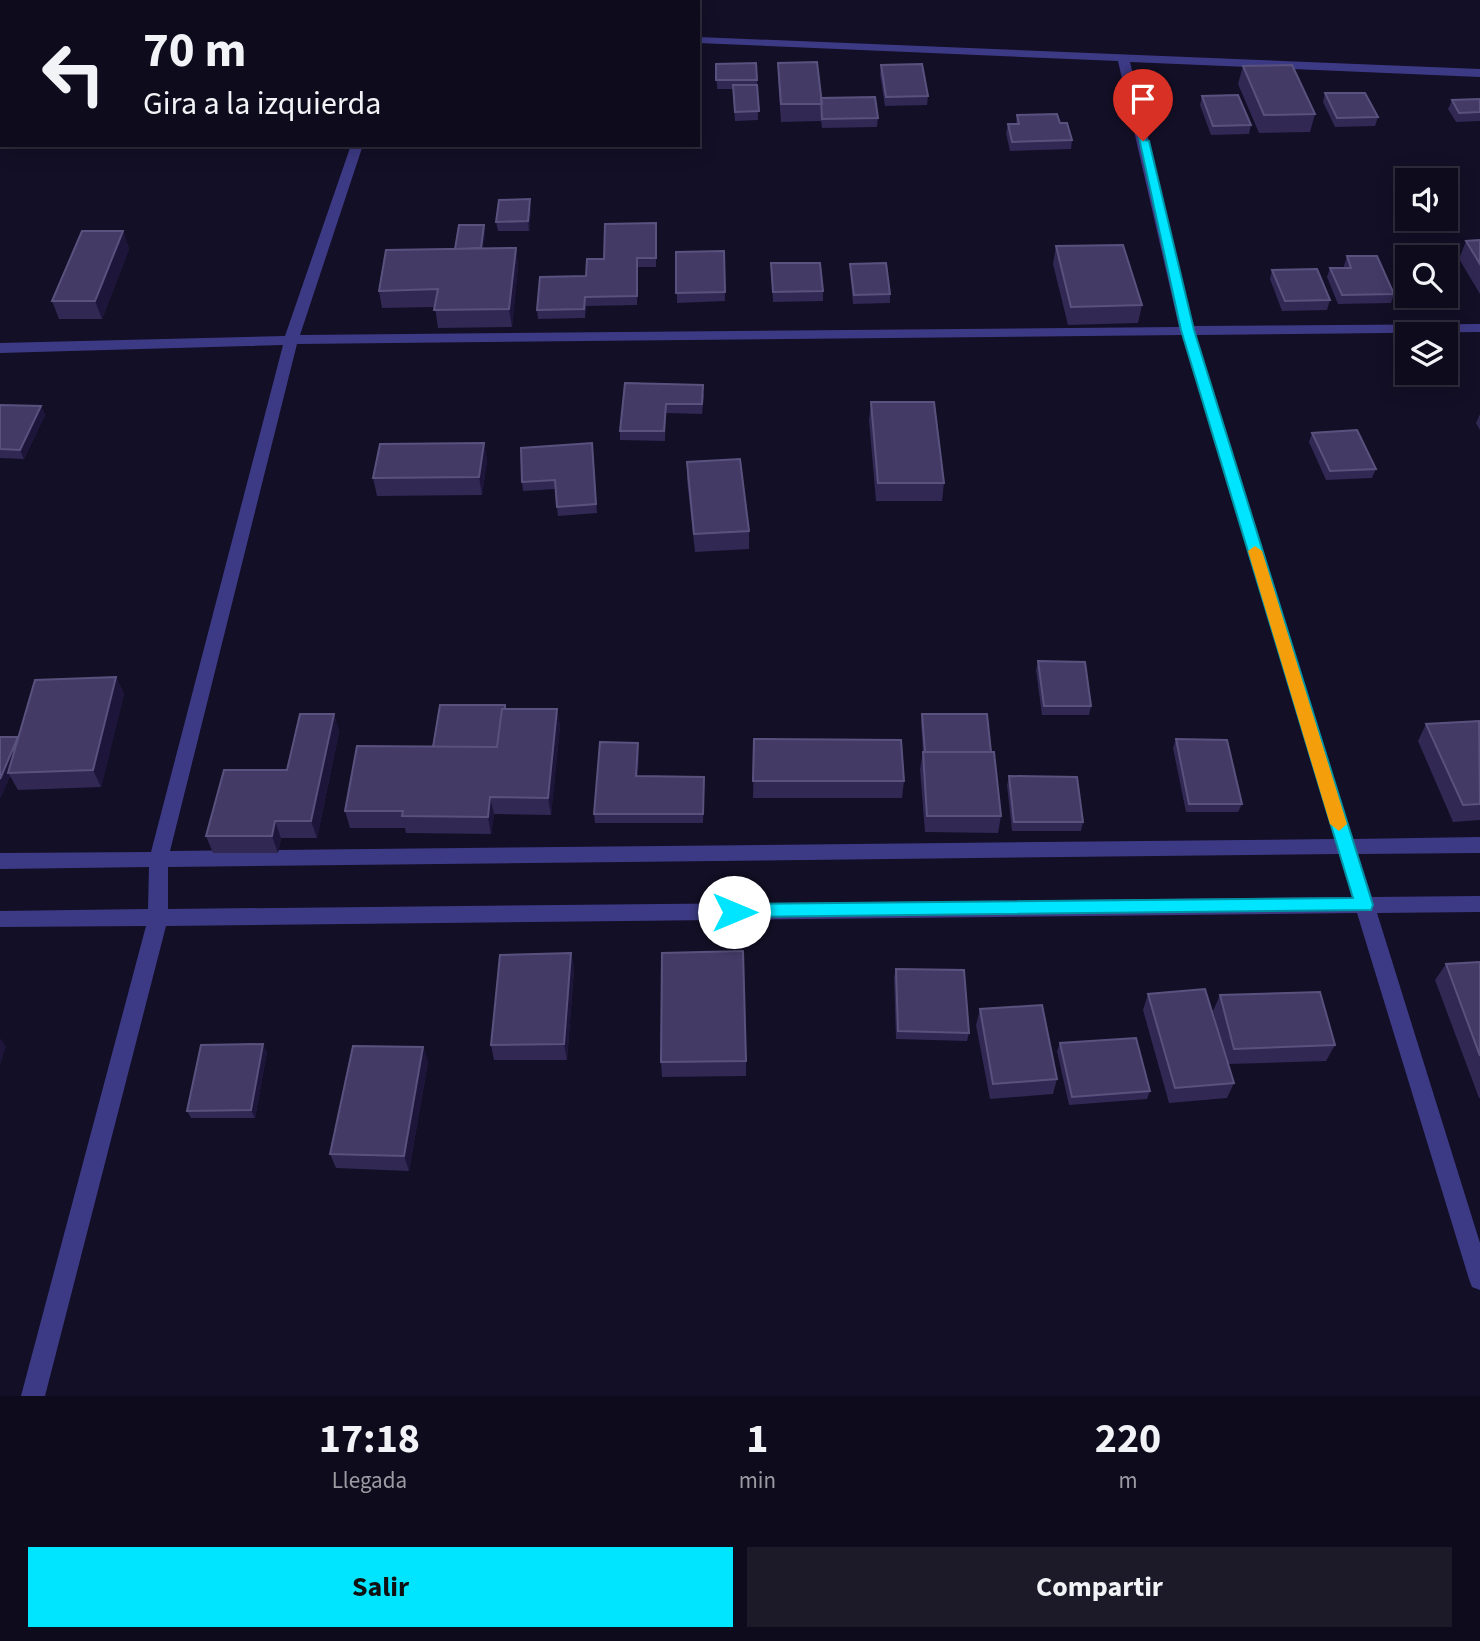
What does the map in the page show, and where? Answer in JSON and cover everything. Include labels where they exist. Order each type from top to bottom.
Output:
[{"type":"street","points":[[700,40],[1125,60],[1480,72]]},
{"type":"street","points":[[1125,60],[1187,330],[1480,1279]]},
{"type":"street","points":[[33,1396],[158,918],[159,859],[291,340],[356,147]]},
{"type":"street","points":[[0,348],[291,340],[1480,328]]},
{"type":"street","points":[[0,861],[1480,845]]},
{"type":"street","points":[[0,919],[1480,904]]},
{"type":"building","points":[[817,62],[822,104],[781,104],[778,63]]},
{"type":"building","points":[[756,63],[757,80],[716,80],[716,64]]},
{"type":"building","points":[[922,64],[928,96],[886,97],[881,65]]},
{"type":"building","points":[[1292,65],[1315,114],[1264,115],[1243,66]]},
{"type":"building","points":[[733,85],[757,85],[759,111],[735,112]]},
{"type":"building","points":[[1325,93],[1365,93],[1378,117],[1337,118]]},
{"type":"building","points":[[1238,95],[1251,125],[1213,126],[1202,96]]},
{"type":"building","points":[[875,97],[878,118],[822,119],[821,98]]},
{"type":"building","points":[[1480,99],[1480,112],[1459,113],[1452,100]]},
{"type":"building","points":[[1057,114],[1060,123],[1067,123],[1072,140],[1012,142],[1008,124],[1019,124],[1017,115]]},
{"type":"building","points":[[530,199],[528,221],[496,222],[499,200]]},
{"type":"building","points":[[656,223],[656,258],[637,258],[637,296],[585,297],[584,309],[537,310],[540,277],[586,276],[587,259],[604,259],[605,224]]},
{"type":"building","points":[[459,225],[484,225],[481,248],[455,249]]},
{"type":"building","points":[[82,231],[123,231],[95,301],[52,301]]},
{"type":"building","points":[[1480,240],[1480,264],[1466,241]]},
{"type":"building","points":[[1123,245],[1142,305],[1071,307],[1056,246]]},
{"type":"building","points":[[516,248],[509,309],[434,310],[438,289],[379,291],[386,250]]},
{"type":"building","points":[[724,251],[725,292],[676,293],[676,252]]},
{"type":"building","points":[[1347,256],[1377,256],[1394,294],[1342,295],[1330,268],[1351,268]]},
{"type":"building","points":[[771,263],[820,263],[823,291],[773,292]]},
{"type":"building","points":[[886,263],[890,294],[854,295],[850,264]]},
{"type":"building","points":[[1317,269],[1330,300],[1285,301],[1272,270]]},
{"type":"building","points":[[625,383],[703,385],[702,404],[666,404],[664,431],[620,431]]},
{"type":"building","points":[[871,402],[934,402],[944,483],[878,483]]},
{"type":"building","points":[[0,405],[41,406],[20,450],[0,449]]},
{"type":"building","points":[[1357,430],[1376,469],[1330,471],[1312,433]]},
{"type":"building","points":[[484,443],[479,477],[373,478],[380,444]]},
{"type":"building","points":[[592,443],[596,504],[557,507],[555,480],[522,482],[521,448]]},
{"type":"building","points":[[740,459],[749,531],[694,534],[687,462]]},
{"type":"building","points":[[1038,661],[1085,662],[1091,706],[1044,706]]},
{"type":"building","points":[[116,677],[93,770],[8,773],[35,680]]},
{"type":"building","points":[[440,705],[505,705],[505,709],[502,709],[497,747],[433,747]]},
{"type":"building","points":[[502,709],[557,709],[548,798],[490,797],[488,817],[402,816],[403,811],[345,811],[357,746],[497,747]]},
{"type":"building","points":[[300,714],[334,714],[311,821],[275,821],[272,836],[206,836],[224,770],[287,770]]},
{"type":"building","points":[[922,714],[987,714],[991,752],[925,752]]},
{"type":"building","points":[[1479,721],[1480,804],[1463,805],[1426,724]]},
{"type":"building","points":[[0,737],[18,737],[0,779]]},
{"type":"building","points":[[754,739],[901,740],[904,781],[753,781]]},
{"type":"building","points":[[1176,739],[1227,740],[1242,804],[1189,804]]},
{"type":"building","points":[[600,742],[638,743],[636,776],[704,777],[703,814],[594,814]]},
{"type":"building","points":[[923,752],[994,752],[1001,816],[927,816]]},
{"type":"building","points":[[1009,776],[1077,777],[1083,822],[1014,822]]},
{"type":"building","points":[[743,951],[746,1061],[661,1062],[662,953]]},
{"type":"building","points":[[571,953],[564,1044],[491,1045],[500,955]]},
{"type":"building","points":[[1480,962],[1480,1056],[1446,964]]},
{"type":"building","points":[[896,969],[964,970],[969,1033],[898,1031]]},
{"type":"building","points":[[1205,989],[1234,1083],[1175,1088],[1148,994]]},
{"type":"building","points":[[1320,992],[1335,1045],[1234,1049],[1220,995]]},
{"type":"building","points":[[1042,1005],[1057,1079],[993,1084],[980,1009]]},
{"type":"building","points":[[1136,1038],[1150,1091],[1072,1097],[1060,1043]]},
{"type":"building","points":[[263,1044],[251,1110],[187,1111],[201,1045]]},
{"type":"building","points":[[353,1046],[423,1047],[404,1156],[330,1154]]},
{"type":"slow traffic","points":[[1255,551],[1339,824]]},
{"type":"route","points":[[734,912],[1364,905],[1187,330],[1143,141]]}]
